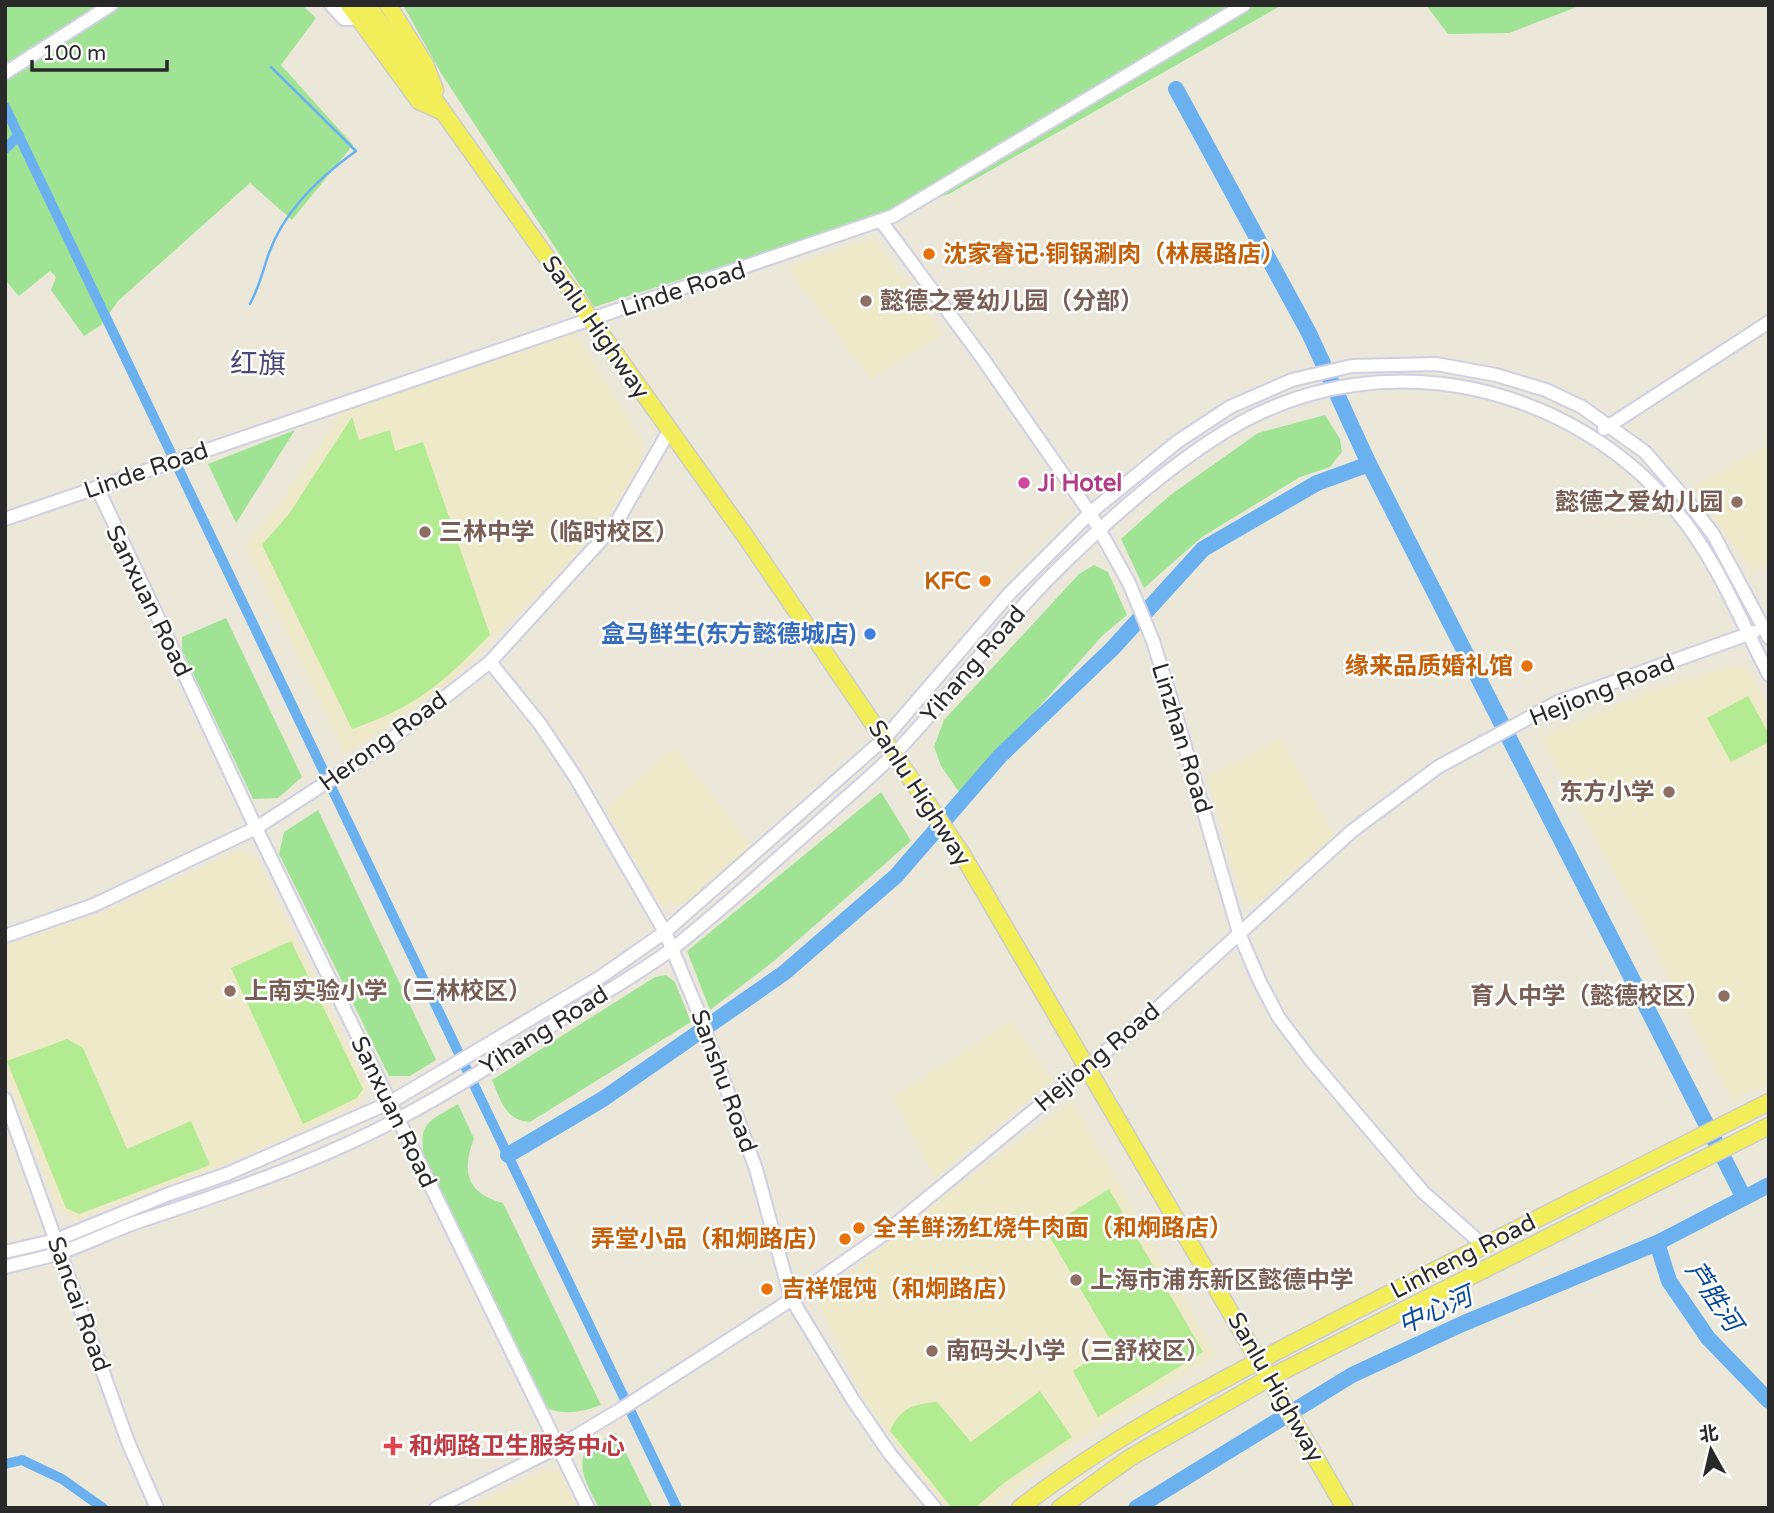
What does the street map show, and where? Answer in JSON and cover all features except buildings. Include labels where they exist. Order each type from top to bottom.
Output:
[{"type":"main road","name":"Sanlu Highway","points":[[388,5],[425,64],[443,112],[895,753],[966,861],[1084,1066],[1261,1360],[1345,1508]]},
{"type":"main road","name":"Sanlu Highway","points":[[358,10],[419,101],[443,112]]},
{"type":"main road","name":"Linheng Road","points":[[1020,1508],[1118,1438],[1261,1360],[1769,1102]]},
{"type":"main road","name":"Linheng Road","points":[[1060,1508],[1131,1457],[1769,1126]]},
{"type":"street","points":[[6,72],[111,5]]},
{"type":"street","points":[[331,5],[344,19],[358,10]]},
{"type":"street","name":"Linde Road","points":[[5,519],[881,221],[1244,5]]},
{"type":"street","name":"Linzhan Road","points":[[881,221],[983,359],[1090,513],[1129,583],[1153,641],[1239,933],[1259,982],[1279,1018],[1310,1059],[1423,1192],[1483,1245]]},
{"type":"street","points":[[1595,436],[1769,322]]},
{"type":"street","name":"Yihang Road","points":[[5,1252],[59,1247],[390,1103],[666,932],[884,738],[1009,594],[1090,513],[1177,442],[1230,407],[1292,380],[1352,366],[1436,364],[1496,375],[1546,390],[1583,407],[1645,452],[1693,508],[1713,534],[1766,633]]},
{"type":"street","name":"Yihang Road","points":[[5,1267],[278,1174],[397,1119],[501,1059],[672,949],[895,753],[974,667],[1022,606],[1100,530],[1190,456],[1241,422],[1297,398],[1358,384],[1437,383],[1497,394],[1543,409],[1595,436],[1633,466],[1679,515],[1719,575],[1769,675]]},
{"type":"street","name":"Herong Road","points":[[5,936],[94,905],[256,828],[381,747],[490,662],[615,525],[669,431]]},
{"type":"street","name":"Sanxuan Road","points":[[97,487],[256,828],[588,1508]]},
{"type":"street","name":"Hejiong Road","points":[[436,1508],[558,1447],[792,1298],[884,1234],[1004,1138],[1084,1066],[1151,1014],[1352,831],[1438,767],[1558,702],[1748,634],[1766,633]]},
{"type":"street","name":"Sanshu Road","points":[[490,662],[540,723],[576,778],[666,932],[758,1176],[792,1298],[859,1409],[890,1454],[936,1508]]},
{"type":"street","name":"Sancai Road","points":[[5,1099],[128,1442],[157,1508]]},
{"type":"shaded area","name":"懿德之爱幼儿园（分部）","points":[[874,238],[943,334],[871,379],[787,267]]},
{"type":"shaded area","name":"三林中学（临时校区）","points":[[574,332],[642,441],[642,466],[605,519],[563,569],[443,689],[345,754],[245,545],[285,496],[341,412]]},
{"type":"shaded area","name":"懿德之爱幼儿园","points":[[1769,444],[1769,564],[1752,572],[1694,487]]},
{"type":"shaded area","name":"东方小学","points":[[1730,666],[1742,666],[1751,674],[1769,708],[1769,1082],[1732,1101],[1635,911],[1541,738],[1645,693]]},
{"type":"shaded area","points":[[1281,738],[1334,836],[1255,904],[1248,903],[1240,893],[1208,777]]},
{"type":"shaded area","points":[[675,747],[752,848],[687,903],[670,906],[659,904],[606,808]]},
{"type":"shaded area","points":[[236,851],[245,852],[258,860],[368,1089],[357,1105],[219,1167],[76,1220],[59,1210],[5,1071],[5,945],[102,913]]},
{"type":"shaded area","points":[[1012,1020],[1052,1081],[935,1178],[893,1097]]},
{"type":"shaded area","points":[[1072,1102],[1216,1355],[1078,1439],[992,1508],[945,1508],[864,1400],[817,1301],[933,1204]]},
{"type":"shaded area","points":[[543,1470],[559,1471],[577,1508],[466,1508]]},
{"type":"green space","points":[[5,5],[302,5],[316,18],[281,65],[353,145],[292,220],[250,183],[118,301],[101,325],[84,336],[51,290],[56,277],[50,271],[19,296],[5,280]]},
{"type":"green space","points":[[403,5],[1282,5],[949,194],[594,307],[441,73]]},
{"type":"green space","points":[[1426,5],[1582,5],[1509,33],[1448,34]]},
{"type":"green space","points":[[1325,415],[1340,439],[1342,452],[1330,467],[1300,477],[1202,537],[1144,588],[1121,539],[1169,496],[1258,433]]},
{"type":"green space","points":[[352,417],[359,440],[390,430],[395,451],[423,442],[490,635],[443,680],[412,702],[352,729],[262,545],[289,514]]},
{"type":"green space","points":[[295,430],[236,523],[208,464]]},
{"type":"green space","points":[[1094,565],[1108,572],[1127,615],[1102,636],[961,795],[941,766],[934,747],[944,720],[1079,574]]},
{"type":"green space","points":[[226,618],[302,777],[278,798],[253,799],[182,650],[182,637]]},
{"type":"green space","points":[[1748,696],[1769,734],[1769,742],[1731,762],[1707,718]]},
{"type":"green space","points":[[881,792],[911,841],[774,961],[710,1010],[687,951]]},
{"type":"green space","points":[[318,810],[436,1060],[410,1076],[389,1076],[279,854],[284,832]]},
{"type":"green space","points":[[291,941],[363,1089],[357,1098],[303,1124],[231,968]]},
{"type":"green space","points":[[666,975],[675,982],[691,1022],[530,1122],[515,1118],[509,1113],[492,1080],[655,977]]},
{"type":"green space","points":[[67,1039],[83,1048],[127,1149],[191,1121],[210,1165],[79,1214],[66,1208],[7,1061]]},
{"type":"green space","points":[[458,1104],[474,1139],[468,1161],[470,1180],[481,1194],[503,1203],[601,1405],[574,1412],[548,1409],[424,1158],[424,1129],[433,1119]]},
{"type":"green space","points":[[1109,1189],[1203,1352],[1098,1417],[1073,1371],[1114,1346],[1045,1229]]},
{"type":"green space","points":[[1040,1391],[1072,1437],[1005,1482],[975,1508],[952,1508],[890,1431],[903,1412],[921,1404],[937,1402],[971,1442]]},
{"type":"green space","points":[[616,1433],[653,1508],[599,1508],[591,1493],[582,1464],[586,1448]]},
{"type":"waterway","points":[[250,304],[269,253],[284,223],[317,183],[356,151],[271,67]]},
{"type":"waterway","points":[[1176,89],[1309,333],[1369,464],[1744,1198]]},
{"type":"waterway","points":[[5,107],[677,1508]]},
{"type":"waterway","points":[[5,149],[19,135]]},
{"type":"waterway","points":[[508,1155],[603,1099],[784,973],[896,876],[1000,756],[1112,649],[1203,549],[1317,483],[1369,464]]},
{"type":"waterway","name":"中心河","points":[[1136,1508],[1352,1375],[1462,1324],[1657,1243],[1769,1185]]},
{"type":"waterway","name":"芦胜河","points":[[1657,1243],[1669,1281],[1708,1338],[1769,1401]]},
{"type":"waterway","name":"芦胜河","points":[[5,1464],[22,1460],[62,1479],[103,1508]]},
{"type":"place","name":"沈家睿记·铜锅涮肉（林展路店）","points":[[929,254]]},
{"type":"place","name":"懿德之爱幼儿园（分部）","points":[[866,301]]},
{"type":"place","name":"Ji Hotel","points":[[1024,483]]},
{"type":"place","name":"懿德之爱幼儿园","points":[[1737,502]]},
{"type":"place","name":"三林中学（临时校区）","points":[[425,532]]},
{"type":"place","name":"KFC","points":[[985,581]]},
{"type":"place","name":"盒马鲜生(东方懿德城店)","points":[[870,634]]},
{"type":"place","name":"缘来品质婚礼馆","points":[[1527,666]]},
{"type":"place","name":"东方小学","points":[[1669,792]]},
{"type":"place","name":"上南实验小学（三林校区）","points":[[230,991]]},
{"type":"place","name":"育人中学（懿德校区）","points":[[1724,996]]},
{"type":"place","name":"全羊鲜汤红烧牛肉面（和炯路店）","points":[[859,1228]]},
{"type":"place","name":"弄堂小品（和炯路店）","points":[[845,1239]]},
{"type":"place","name":"上海市浦东新区懿德中学","points":[[1076,1280]]},
{"type":"place","name":"吉祥馄饨（和炯路店）","points":[[767,1289]]},
{"type":"place","name":"南码头小学（三舒校区）","points":[[932,1351]]},
{"type":"place","name":"和炯路卫生服务中心","points":[[393,1446]]},
{"type":"district","name":"红旗","points":[[258,363]]}]
